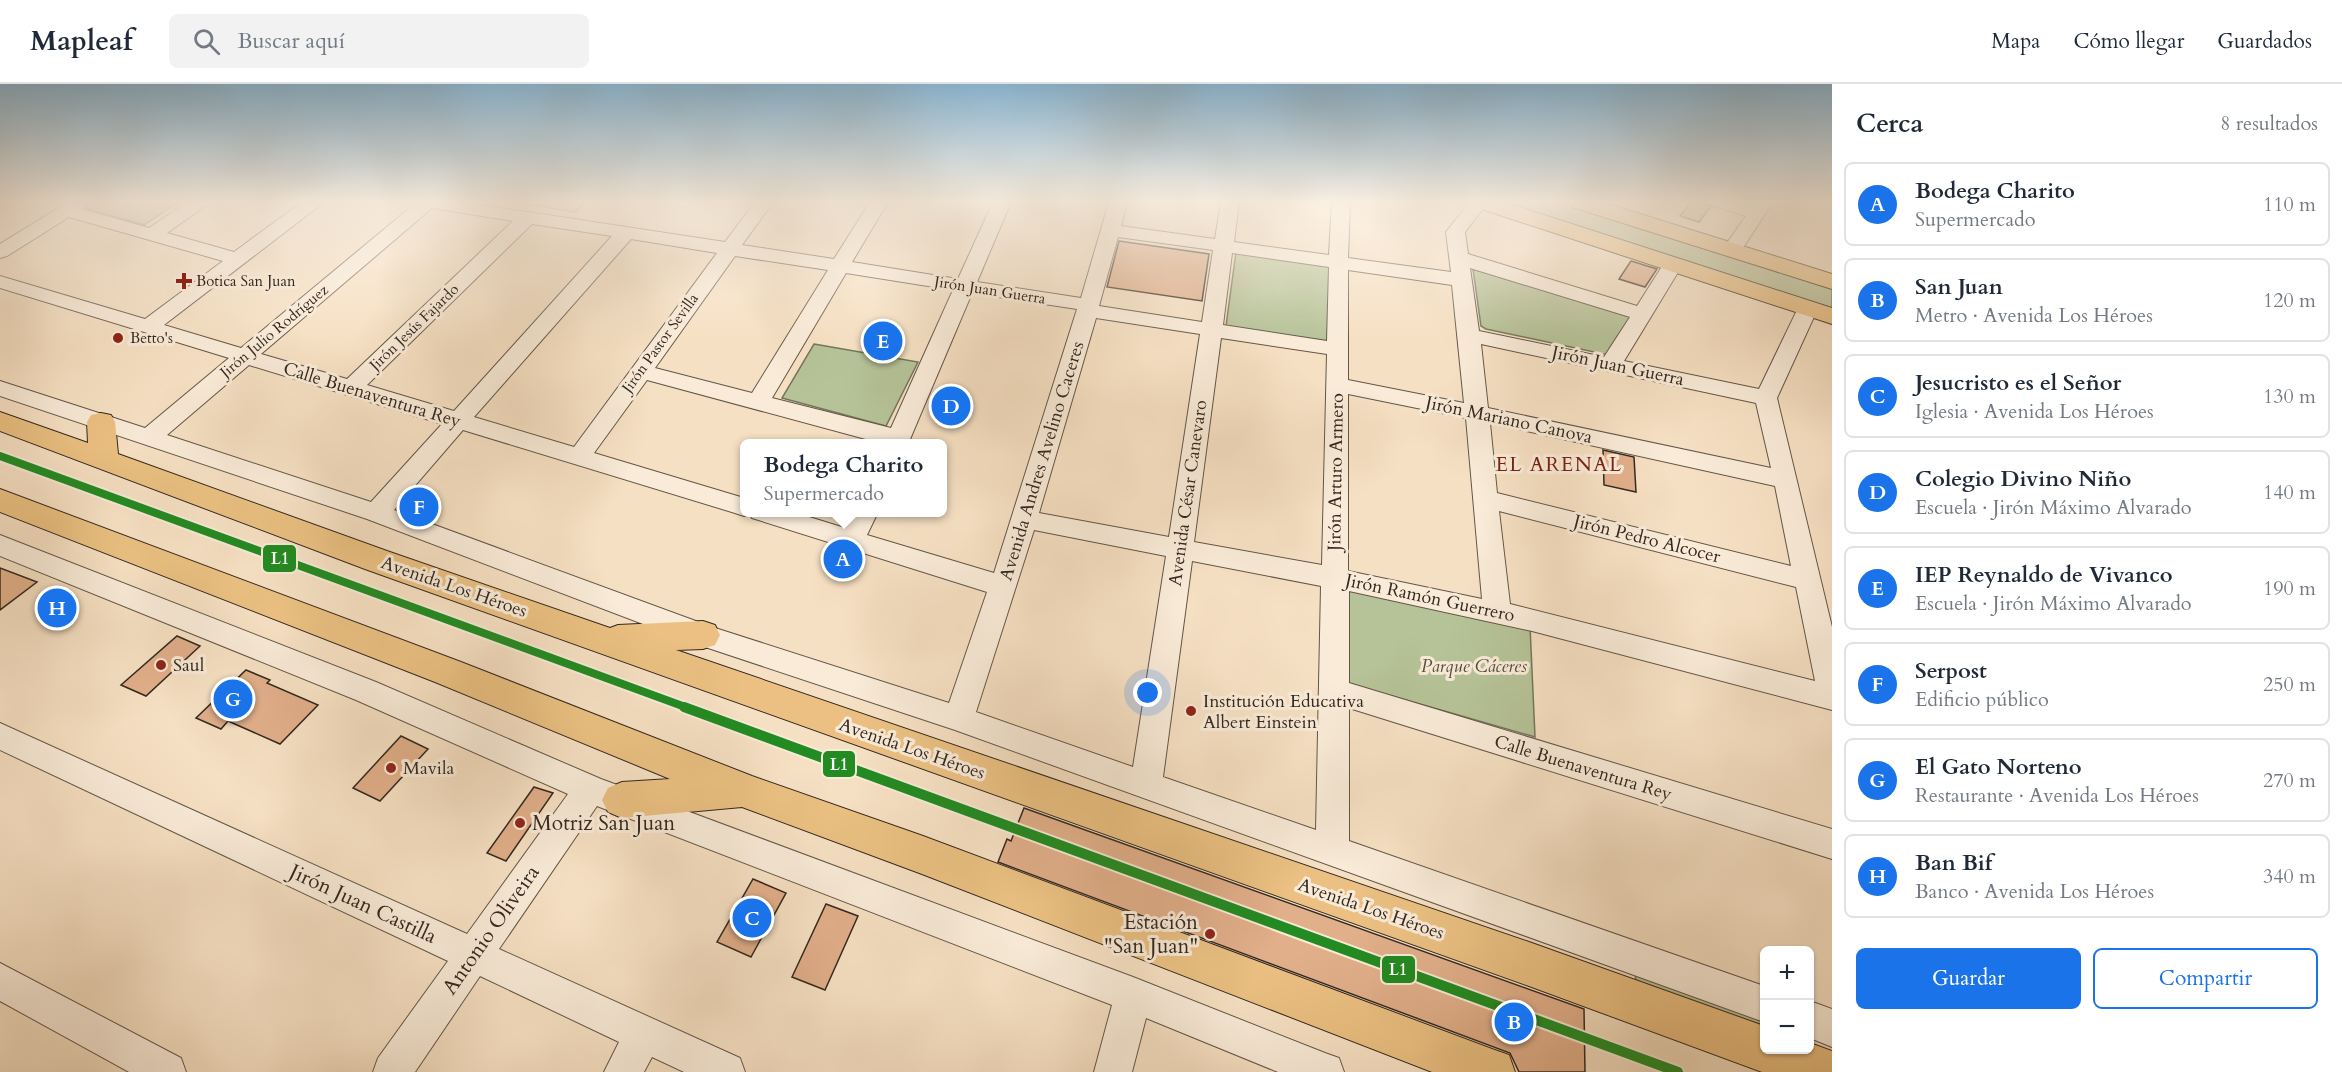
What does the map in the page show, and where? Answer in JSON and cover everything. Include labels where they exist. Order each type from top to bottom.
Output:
[{"type":"main road","points":[[1624,248],[1832,316]]},
{"type":"main road","points":[[1726,248],[1832,282]]},
{"type":"main road","name":"Avenida Los Héroes","points":[[0,421],[601,640],[1518,960],[1826,1072]]},
{"type":"main road","points":[[101,422],[104,459]]},
{"type":"main road","points":[[0,500],[448,672],[747,792],[923,855],[1492,1072]]},
{"type":"main road","points":[[601,640],[703,634]]},
{"type":"main road","points":[[606,794],[747,792]]},
{"type":"street","points":[[198,248],[237,259]]},
{"type":"street","points":[[148,327],[252,248]]},
{"type":"street","name":"Jirón Julio Rodríguez","points":[[148,438],[373,248]]},
{"type":"street","name":"Jirón Jesús Fajardo","points":[[351,388],[496,248]]},
{"type":"street","points":[[376,513],[613,248]]},
{"type":"street","name":"Jirón Juan Guerra","points":[[722,248],[966,286],[1212,330],[1338,349]]},
{"type":"street","points":[[759,402],[851,248]]},
{"type":"street","points":[[898,439],[982,248]]},
{"type":"street","name":"Avenida Andres Avelino Caceres","points":[[959,719],[1004,587],[1105,248]]},
{"type":"street","name":"Avenida César Canevaro","points":[[1146,785],[1224,248]]},
{"type":"street","points":[[1238,248],[1338,263],[1460,269],[1642,314]]},
{"type":"street","name":"Jirón Arturo Armero","points":[[1332,851],[1338,248]]},
{"type":"street","points":[[1457,248],[1478,412],[1497,613]]},
{"type":"street","name":"Jirón Pastor Sevilla","points":[[579,456],[728,249]]},
{"type":"street","points":[[1611,364],[1673,264]]},
{"type":"street","name":"Calle Buenaventura Rey","points":[[0,282],[740,506]]},
{"type":"street","points":[[1808,308],[1766,398],[1832,692]]},
{"type":"street","name":"Jirón Juan Guerra","points":[[1469,335],[1766,398]]},
{"type":"street","points":[[639,371],[890,439]]},
{"type":"street","name":"Jirón Mariano Canova","points":[[1337,385],[1478,412],[1786,480]]},
{"type":"street","points":[[0,388],[376,513],[703,634],[959,719],[1760,1003]]},
{"type":"street","name":"Jirón Pedro Alcocer","points":[[1486,499],[1807,580]]},
{"type":"street","points":[[774,517],[1004,587]]},
{"type":"street","points":[[852,540],[863,517]]},
{"type":"street","name":"Jirón Ramón Guerrero","points":[[1024,519],[1180,547],[1497,613],[1832,698]]},
{"type":"street","points":[[2,548],[366,691],[606,794],[1133,995],[1325,1072]]},
{"type":"street","name":"Calle Buenaventura Rey","points":[[1334,692],[1832,844]]},
{"type":"street","name":"Jirón Juan Castilla","points":[[0,736],[726,1072]]},
{"type":"street","name":"Antonio Oliveira","points":[[392,1072],[474,955],[606,794]]},
{"type":"street","points":[[0,981],[167,1072]]},
{"type":"street","points":[[1113,1072],[1133,995]]},
{"type":"street","points":[[1814,1022],[1832,1028]]},
{"type":"street","points":[[623,1072],[644,1033]]},
{"type":"green space","points":[[1639,248],[1717,248],[1832,284],[1832,311]]},
{"type":"green space","points":[[1236,252],[1331,266],[1330,342],[1226,326]]},
{"type":"green space","points":[[1473,269],[1631,317],[1608,355],[1486,329],[1481,326]]},
{"type":"green space","points":[[814,344],[918,362],[886,426],[782,398]]},
{"type":"green space","name":"Parque Cáceres","points":[[1349,587],[1530,626],[1535,737],[1347,683]]},
{"type":"green space","points":[[1635,968],[1760,1014],[1760,1035],[1636,989]]},
{"type":"building","points":[[1117,248],[1168,248],[1209,254],[1202,301],[1107,287]]},
{"type":"building","points":[[1631,261],[1657,269],[1645,287],[1619,279]]},
{"type":"building","points":[[1603,450],[1634,457],[1636,492],[1604,485]]},
{"type":"building","points":[[0,568],[37,582],[0,610]]},
{"type":"building","name":"Saul","points":[[177,636],[200,646],[146,696],[121,685]]},
{"type":"building","points":[[246,670],[270,680],[267,683],[318,705],[280,744],[228,721],[221,729],[196,718]]},
{"type":"building","name":"Mavila","points":[[401,736],[428,749],[380,801],[353,788]]},
{"type":"building","name":"Motriz San Juan","points":[[534,787],[553,793],[506,861],[487,853]]},
{"type":"building","name":"Estación \"San Juan\"","points":[[1024,808],[1584,1009],[1585,1072],[1519,1072],[1510,1053],[998,862],[1007,839],[1011,841]]},
{"type":"building","points":[[753,879],[786,893],[751,957],[717,942]]},
{"type":"building","points":[[826,904],[858,916],[825,990],[792,977]]},
{"type":"transit line","name":"L1","points":[[0,456],[1678,1072]]},
{"type":"place","name":"Botica San Juan","points":[[184,281]]},
{"type":"place","name":"Betto's","points":[[118,338]]},
{"type":"place","name":"IEP Reynaldo de Vivanco","points":[[883,341]]},
{"type":"place","name":"Colegio Divino Niño","points":[[951,406]]},
{"type":"place","name":"Serpost","points":[[419,507]]},
{"type":"place","name":"Bodega Charito","points":[[843,559]]},
{"type":"place","name":"Ban Bif","points":[[57,608]]},
{"type":"place","name":"Saul","points":[[161,665]]},
{"type":"place","name":"El Gato Norteno","points":[[233,699]]},
{"type":"place","name":"Institución Educativa Albert Einstein","points":[[1191,711]]},
{"type":"place","name":"Mavila","points":[[391,768]]},
{"type":"place","name":"Motriz San Juan","points":[[520,823]]},
{"type":"place","name":"Jesucristo es el Señor","points":[[752,918]]},
{"type":"place","name":"Estación \"San Juan\"","points":[[1210,934]]},
{"type":"place","name":"San Juan","points":[[1514,1022]]},
{"type":"district","name":"EL ARENAL","points":[[1559,464]]}]
